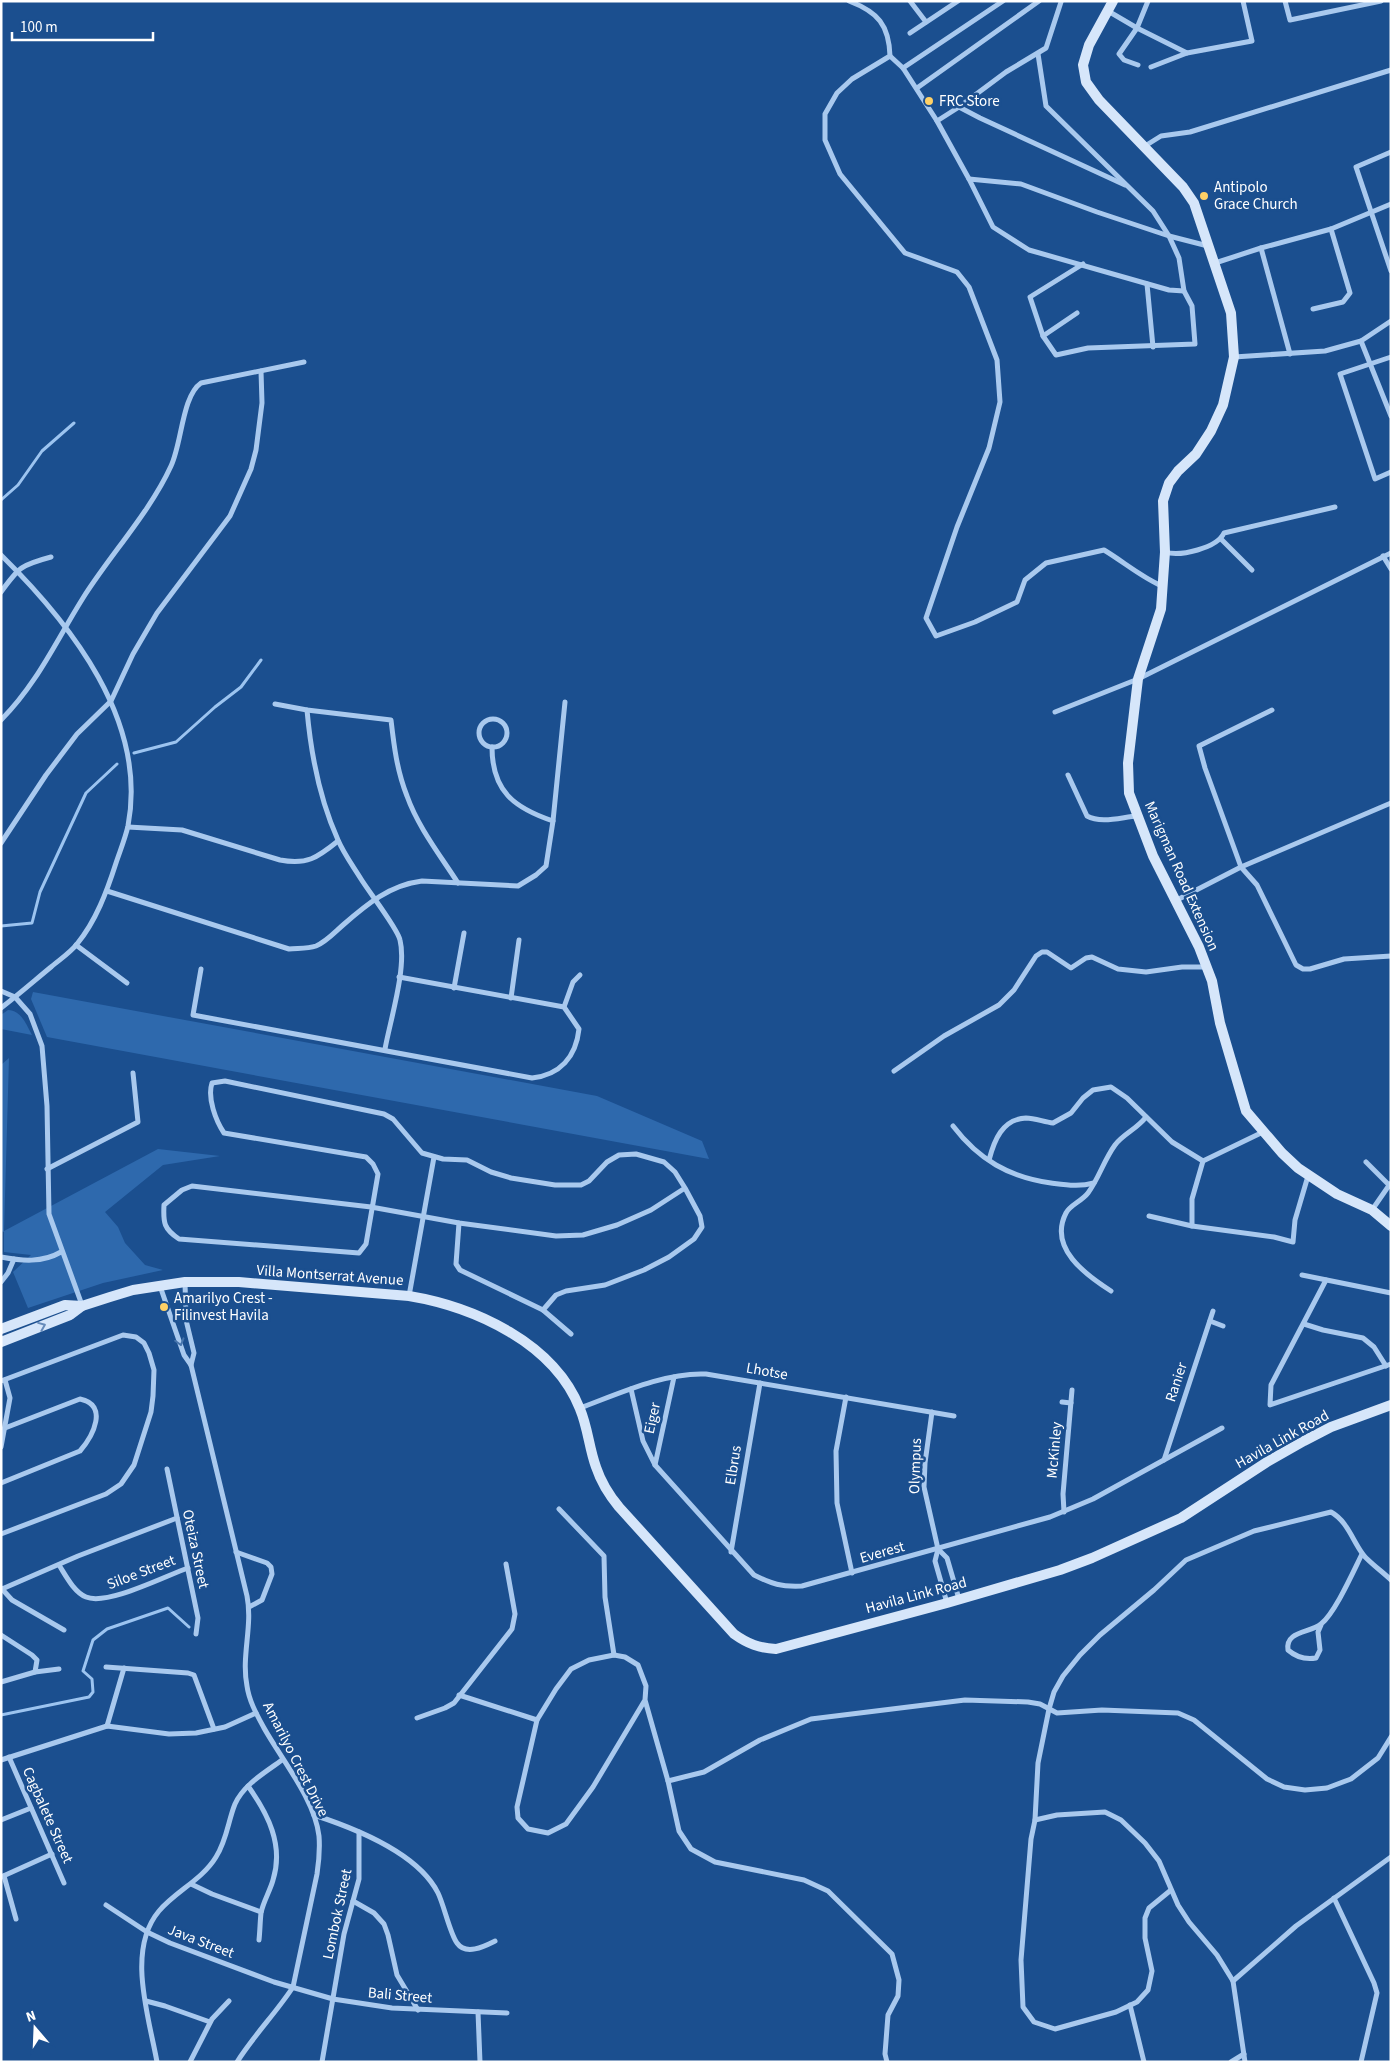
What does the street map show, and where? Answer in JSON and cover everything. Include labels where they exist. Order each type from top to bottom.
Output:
[{"type":"street","points":[[849,1],[862,6],[876,16],[885,26],[890,42],[890,56],[903,68],[937,121],[969,179],[992,227],[1028,250],[1083,264],[1169,290],[1184,291]]},
{"type":"street","points":[[910,1],[926,22]]},
{"type":"street","points":[[910,32],[958,1]]},
{"type":"street","points":[[903,68],[1003,1]]},
{"type":"street","points":[[916,88],[1039,1]]},
{"type":"street","points":[[1138,66],[1124,60],[1119,54],[1137,28],[1148,1]]},
{"type":"street","points":[[1151,67],[1187,53],[1252,41],[1243,1]]},
{"type":"street","points":[[1285,1],[1290,20],[1381,1]]},
{"type":"street","points":[[937,121],[1006,72],[1046,48],[1062,2]]},
{"type":"street","points":[[1111,6],[1137,28],[1187,53]]},
{"type":"street","name":"Marigman Road Extension","points":[[1111,6],[1089,45],[1083,65],[1086,82],[1099,100],[1183,187],[1194,203],[1231,313],[1234,357],[1223,405],[1212,431],[1196,454],[1178,471],[1169,483],[1162,501],[1164,586],[1161,609],[1138,679],[1128,763],[1128,793],[1153,856],[1199,947],[1212,981],[1220,1022],[1246,1111],[1282,1153],[1298,1168],[1338,1194],[1372,1210],[1391,1226]]},
{"type":"street","points":[[1038,54],[1046,106],[1153,211],[1169,236],[1179,258],[1184,291],[1192,306],[1195,344],[1088,348],[1056,355],[1043,336],[1030,297],[1083,264]]},
{"type":"street","points":[[890,56],[852,79],[837,93],[825,114],[825,140],[840,174],[905,253],[957,272],[969,287],[997,360],[1000,402],[989,448],[957,527],[926,618],[936,636],[975,622],[1017,602],[1025,580],[1046,563],[1104,550],[1144,578],[1164,586]]},
{"type":"street","points":[[1145,146],[1161,136],[1190,132],[1391,70]]},
{"type":"street","points":[[959,107],[1129,187]]},
{"type":"street","points":[[1391,152],[1356,167],[1391,271]]},
{"type":"street","points":[[969,179],[1021,184],[1169,236],[1210,246]]},
{"type":"street","points":[[1215,263],[1331,229],[1391,204]]},
{"type":"street","points":[[1313,309],[1343,302],[1350,293],[1331,229]]},
{"type":"street","points":[[1261,248],[1290,354]]},
{"type":"street","points":[[1147,284],[1153,347]]},
{"type":"street","points":[[1043,336],[1077,313]]},
{"type":"street","points":[[1234,357],[1325,351],[1361,341],[1391,321]]},
{"type":"street","points":[[1361,341],[1391,416]]},
{"type":"street","points":[[1391,358],[1340,374],[1375,479],[1391,472]]},
{"type":"street","points":[[1,720],[21,700],[88,591],[163,483],[179,448],[188,399],[194,388],[201,383],[304,362]]},
{"type":"street","points":[[1,844],[46,776],[78,734],[112,701],[145,631],[230,516],[256,450],[262,403],[261,371]]},
{"type":"street","points":[[1164,552],[1174,555],[1193,552],[1221,539],[1224,533],[1335,507]]},
{"type":"street","points":[[1221,539],[1252,570]]},
{"type":"street","points":[[1056,712],[1138,679],[1391,553]]},
{"type":"street","points":[[1,555],[66,628],[112,701],[129,768],[130,798],[128,827],[107,892],[98,910],[76,945],[1,1008]]},
{"type":"street","points":[[1383,556],[1391,569]]},
{"type":"street","points":[[1,592],[16,571],[32,562],[51,557]]},
{"type":"street","points":[[107,892],[289,949],[316,946],[373,899],[393,888],[410,882],[518,886],[536,875],[546,866],[553,822],[565,702]]},
{"type":"street","points":[[275,704],[307,710],[391,720],[399,772],[407,797],[458,883]]},
{"type":"street","points":[[307,710],[317,782],[338,841],[373,899],[400,938],[402,954],[399,977],[384,1050]]},
{"type":"street","points":[[1272,710],[1199,746],[1205,768],[1241,867],[1257,885],[1296,965],[1303,969],[1310,969],[1344,959],[1391,956]]},
{"type":"street","points":[[495,720],[504,724],[507,733],[501,744],[492,747],[482,742],[479,733],[484,722],[495,720]]},
{"type":"street","points":[[492,747],[492,762],[495,774],[503,790],[515,804],[531,814],[553,822]]},
{"type":"street","points":[[1068,774],[1087,816],[1100,820],[1137,816]]},
{"type":"street","points":[[1175,901],[1241,867],[1391,802]]},
{"type":"street","points":[[128,827],[182,830],[280,860],[296,863],[310,860],[323,854],[338,841]]},
{"type":"street","points":[[454,988],[464,933]]},
{"type":"street","points":[[511,998],[519,940]]},
{"type":"street","points":[[76,945],[127,983]]},
{"type":"street","points":[[894,1071],[944,1036],[999,1005],[1014,990],[1036,956],[1042,952],[1048,952],[1071,968],[1086,958],[1092,957],[1118,969],[1146,972],[1182,967],[1206,967]]},
{"type":"street","points":[[201,969],[193,1015],[532,1078],[544,1077],[558,1071],[577,1044],[579,1029],[564,1007],[399,977]]},
{"type":"street","points":[[564,1007],[573,982],[580,974]]},
{"type":"street","points":[[1,991],[15,997],[30,1014],[42,1046],[47,1106],[49,1214],[61,1252],[82,1306]]},
{"type":"street","points":[[48,1169],[138,1122],[133,1073]]},
{"type":"street","points":[[543,1310],[556,1295],[566,1291],[605,1284],[644,1270],[669,1257],[694,1239],[702,1227],[700,1216],[685,1188],[675,1172],[664,1162],[636,1154],[619,1155],[607,1162],[589,1181],[581,1185],[555,1185],[511,1178],[491,1172],[467,1160],[422,1154],[393,1119],[384,1114],[225,1082],[212,1083],[209,1092],[219,1125],[224,1133],[366,1157],[373,1164],[378,1174],[371,1207],[366,1244],[359,1253],[179,1239],[168,1231],[163,1219],[164,1205],[182,1190],[192,1186],[371,1207],[459,1223],[556,1236],[583,1235],[617,1225],[651,1210],[685,1188]]},
{"type":"street","points":[[989,1160],[997,1136],[1008,1124],[1018,1119],[1027,1118],[1053,1123],[1071,1113],[1083,1098],[1093,1090],[1111,1087],[1127,1098],[1172,1142],[1204,1161]]},
{"type":"street","points":[[1111,1291],[1091,1278],[1069,1256],[1061,1241],[1062,1224],[1066,1211],[1088,1193],[1116,1144],[1139,1127],[1146,1118]]},
{"type":"street","points":[[953,1126],[967,1144],[1000,1169],[1032,1180],[1072,1186],[1094,1183]]},
{"type":"street","points":[[1192,1226],[1192,1200],[1204,1161],[1263,1132]]},
{"type":"street","points":[[409,1296],[434,1156]]},
{"type":"street","points":[[1366,1162],[1390,1185],[1372,1210]]},
{"type":"street","points":[[1149,1216],[1192,1226],[1274,1237],[1293,1242],[1295,1220],[1309,1175]]},
{"type":"street","points":[[459,1223],[456,1264],[460,1270],[543,1310],[571,1334]]},
{"type":"street","points":[[1,1257],[38,1260],[50,1258],[61,1252]]},
{"type":"street","points":[[1,1282],[8,1273],[14,1259]]},
{"type":"street","points":[[1302,1275],[1391,1293]]},
{"type":"street","points":[[1304,1324],[1363,1338],[1374,1347],[1388,1365],[1270,1405],[1271,1384],[1326,1280]]},
{"type":"street","name":"Villa Montserrat Avenue","points":[[1,1342],[70,1315],[82,1306],[132,1290],[185,1282],[239,1282],[430,1299],[466,1311],[494,1324],[518,1338],[558,1371]]},
{"type":"street","name":"Amarilyo Crest Drive","points":[[185,1282],[186,1320],[194,1353],[192,1365],[249,1607],[250,1624],[245,1652],[247,1687],[256,1713],[314,1815],[319,1835],[319,1856],[293,1987],[247,2046],[237,2062]]},
{"type":"street","name":"Amarilyo Crest Drive","points":[[160,1286],[184,1355],[192,1365]]},
{"type":"street","name":"Villa Montserrat Avenue","points":[[1,1329],[65,1305],[82,1306]]},
{"type":"street","name":"Ranier","points":[[1164,1461],[1213,1310]]},
{"type":"street","points":[[1210,1321],[1224,1326]]},
{"type":"street","points":[[1,1447],[10,1398],[3,1380],[123,1335],[136,1337],[144,1343],[154,1370],[151,1412],[134,1465],[121,1484],[106,1494],[1,1534]]},
{"type":"street","name":"Havila Link Road","points":[[558,1371],[569,1386],[580,1408],[596,1468],[618,1507],[734,1634],[758,1648],[776,1649],[947,1603],[1060,1570],[1181,1518],[1267,1462],[1304,1441],[1331,1427],[1391,1405]]},
{"type":"street","name":"Lhotse","points":[[580,1408],[631,1389],[690,1373],[706,1374],[954,1416]]},
{"type":"street","name":"Eiger","points":[[655,1465],[674,1377]]},
{"type":"street","name":"Elbrus","points":[[731,1552],[760,1383]]},
{"type":"street","name":"Everest","points":[[631,1389],[643,1441],[655,1465],[731,1552],[754,1575],[774,1585],[802,1586],[1038,1521],[1064,1512],[1093,1499],[1222,1428]]},
{"type":"street","name":"McKinley","points":[[1064,1512],[1062,1494],[1072,1390]]},
{"type":"street","points":[[846,1398],[836,1451],[837,1503],[852,1573]]},
{"type":"street","points":[[1,1483],[80,1451],[89,1440],[97,1414],[94,1406],[88,1401],[80,1399],[5,1428]]},
{"type":"street","points":[[1062,1402],[1071,1403]]},
{"type":"street","name":"Olympus","points":[[932,1412],[924,1487],[938,1549]]},
{"type":"street","name":"Oteiza Street","points":[[167,1469],[198,1618],[196,1634]]},
{"type":"street","points":[[559,1509],[604,1556],[604,1597],[614,1655]]},
{"type":"street","points":[[1171,1890],[1149,1908],[1145,1918],[1145,1938],[1152,1971],[1148,1990],[1137,2002],[1116,2012],[1054,2029],[1034,2022],[1023,2007],[1021,1960],[1031,1839],[1035,1820],[1038,1763],[1048,1709],[1054,1692],[1063,1676],[1100,1635],[1154,1590],[1186,1560],[1254,1531],[1331,1512],[1340,1517],[1362,1554],[1391,1580]]},
{"type":"street","points":[[64,1630],[30,1612],[12,1600],[2,1589],[177,1518]]},
{"type":"street","points":[[947,1603],[934,1562],[938,1549],[947,1558],[960,1599]]},
{"type":"street","points":[[236,1552],[267,1563],[271,1567],[272,1574],[262,1600],[249,1607]]},
{"type":"street","points":[[1321,1625],[1290,1638],[1287,1643],[1288,1650],[1306,1659],[1316,1658],[1320,1650],[1318,1632],[1321,1625],[1331,1611],[1362,1554]]},
{"type":"street","points":[[416,1718],[454,1703],[512,1629],[514,1614],[506,1564]]},
{"type":"street","name":"Siloe Street","points":[[59,1565],[74,1587],[84,1596],[96,1600],[111,1598],[188,1568]]},
{"type":"street","points":[[1,1635],[37,1660],[35,1672]]},
{"type":"street","points":[[645,1700],[593,1787],[566,1824],[548,1833],[528,1830],[518,1818],[517,1807],[537,1720],[556,1688],[571,1669],[589,1660],[614,1655],[625,1657],[638,1665],[646,1686],[645,1700],[680,1831],[691,1849],[715,1862],[804,1880],[828,1892],[892,1954],[899,1980],[898,1996],[888,2016],[885,2054],[887,2062]]},
{"type":"street","points":[[106,1666],[194,1675],[214,1729]]},
{"type":"street","points":[[107,1726],[124,1668]]},
{"type":"street","points":[[1,1682],[35,1672],[59,1669]]},
{"type":"street","points":[[459,1695],[537,1720]]},
{"type":"street","points":[[668,1781],[704,1772],[760,1740],[811,1719],[965,1700],[1028,1702],[1040,1704],[1056,1713],[1102,1710],[1178,1713],[1194,1720],[1267,1779],[1284,1787],[1305,1790],[1327,1788],[1351,1779],[1378,1758],[1391,1736]]},
{"type":"street","points":[[1,1760],[107,1726],[169,1734],[196,1733],[225,1727],[256,1713]]},
{"type":"street","name":"Cagbalete Street","points":[[9,1757],[64,1883]]},
{"type":"street","points":[[157,2062],[141,1972],[141,1953],[147,1932],[157,1912],[191,1884],[216,1857],[225,1841],[236,1802],[248,1786],[282,1760]]},
{"type":"street","points":[[248,1786],[269,1821],[275,1838],[277,1862],[274,1880],[261,1912],[259,1940]]},
{"type":"street","points":[[1,1820],[31,1808]]},
{"type":"street","points":[[1035,1820],[1057,1815],[1105,1812],[1121,1820],[1145,1843],[1159,1861],[1171,1890],[1189,1922],[1217,1956],[1233,1980],[1245,2062]]},
{"type":"street","points":[[314,1815],[359,1832],[403,1856],[420,1868],[438,1892],[457,1944],[465,1949],[481,1949],[495,1941]]},
{"type":"street","name":"Lombok Street","points":[[322,2062],[344,1934],[359,1879],[359,1832]]},
{"type":"street","points":[[16,1919],[3,1876],[52,1854]]},
{"type":"street","points":[[1233,1980],[1296,1926],[1391,1857]]},
{"type":"street","points":[[191,1884],[261,1912]]},
{"type":"street","points":[[1334,1898],[1374,1983],[1376,1993],[1361,2062]]},
{"type":"street","points":[[354,1902],[374,1912],[384,1924],[397,1975],[418,2010]]},
{"type":"street","name":"Java Street","points":[[106,1905],[147,1932],[170,1943],[274,1982],[293,1987]]},
{"type":"street","name":"Bali Street","points":[[293,1987],[333,1999],[374,2007],[507,2013]]},
{"type":"street","points":[[146,2001],[210,2022]]},
{"type":"street","points":[[190,2062],[210,2022],[229,2001]]},
{"type":"street","points":[[1130,2005],[1144,2062]]},
{"type":"street","points":[[478,2012],[480,2062]]},
{"type":"street","points":[[1230,2062],[1244,2054]]},
{"type":"shaded area","points":[[33,992],[597,1096],[702,1141],[709,1159],[47,1037],[31,999]]},
{"type":"shaded area","points":[[8,1010],[20,1015],[32,1035],[1,1029],[1,1015]]},
{"type":"shaded area","points":[[9,1058],[4,1231],[158,1149],[220,1156],[163,1165],[105,1212],[118,1227],[125,1243],[145,1265],[163,1270],[103,1283],[28,1308],[13,1272],[31,1255],[4,1252],[4,1232],[1,1231],[1,1065]]},
{"type":"waterway","points":[[1,500],[18,485],[42,451],[74,423]]},
{"type":"waterway","points":[[134,753],[176,742],[215,707],[241,687],[261,660]]},
{"type":"waterway","points":[[1,926],[32,923],[40,892],[86,793],[117,764]]},
{"type":"waterway","points":[[1,1715],[89,1697],[93,1692],[92,1679],[83,1671],[93,1640],[107,1629],[168,1608],[189,1627]]},
{"type":"place","name":"FRC Store","points":[[929,101]]},
{"type":"place","name":"Antipolo Grace Church","points":[[1204,196]]},
{"type":"place","name":"Amarilyo Crest - Filinvest Havila","points":[[164,1307]]}]
